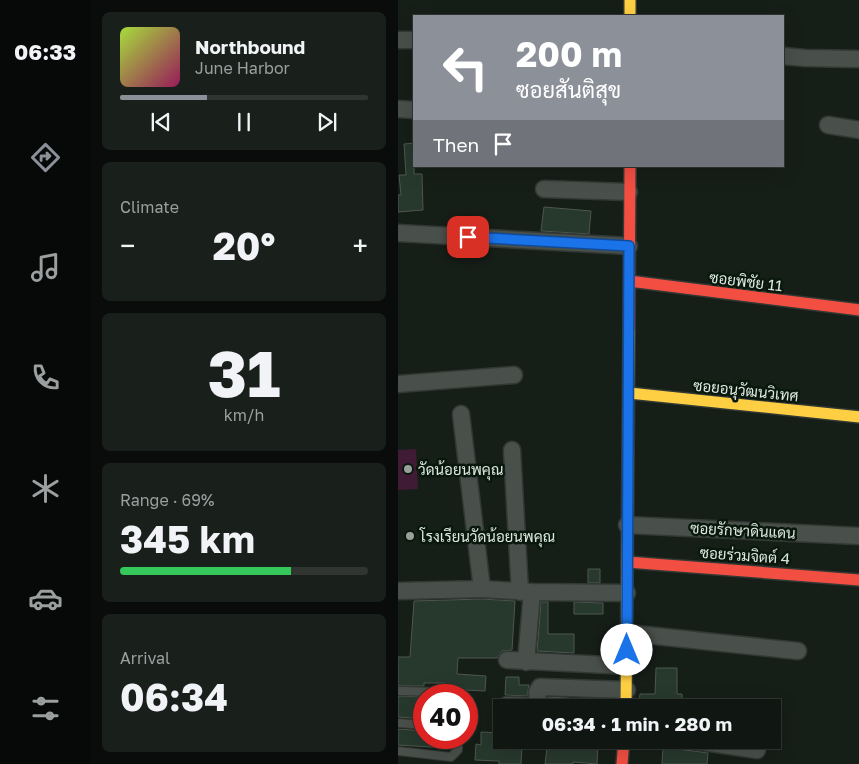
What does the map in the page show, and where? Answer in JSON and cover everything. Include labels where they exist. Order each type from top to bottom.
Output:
[{"type":"street","points":[[630,0],[630,15]]},
{"type":"street","points":[[398,40],[413,40]]},
{"type":"street","points":[[784,56],[860,59]]},
{"type":"street","points":[[398,109],[413,110]]},
{"type":"street","points":[[828,125],[860,130]]},
{"type":"street","points":[[626,699],[630,167]]},
{"type":"street","points":[[544,189],[629,192]]},
{"type":"street","points":[[398,233],[629,246]]},
{"type":"street","name":"ซอยพิชัย 11","points":[[629,281],[860,310]]},
{"type":"street","points":[[398,384],[514,375]]},
{"type":"street","name":"ซอยอนุวัฒนวิเทศ","points":[[628,393],[860,417]]},
{"type":"street","points":[[461,414],[482,589]]},
{"type":"street","points":[[512,450],[526,592],[526,662]]},
{"type":"street","name":"ซอยรักษาดินแดน","points":[[627,525],[860,536]]},
{"type":"street","name":"ซอยร่วมจิตต์ 4","points":[[627,562],[860,580]]},
{"type":"street","points":[[398,591],[482,589],[627,594]]},
{"type":"street","points":[[627,633],[798,651]]},
{"type":"street","points":[[507,660],[627,666]]},
{"type":"street","points":[[538,699],[540,687],[627,690]]},
{"type":"street","points":[[622,764],[623,749]]},
{"type":"street","points":[[750,749],[757,750]]},
{"type":"lane","points":[[399,691],[413,691]]},
{"type":"lane","points":[[398,723],[413,724]]},
{"type":"lane","points":[[398,751],[452,761],[458,749]]},
{"type":"shaded area","name":"วัดน้อยนพคุณ","points":[[416,449],[418,489],[398,490],[398,450]]},
{"type":"building","points":[[413,143],[414,174],[422,174],[423,210],[398,212],[398,195],[401,195],[399,175],[406,175],[404,144]]},
{"type":"building","points":[[544,207],[591,211],[589,234],[541,231]]},
{"type":"building","points":[[588,569],[600,569],[600,583],[588,583]]},
{"type":"building","points":[[482,599],[515,601],[512,650],[502,651],[497,658],[458,658],[457,674],[486,676],[485,691],[478,691],[478,684],[424,683],[413,684],[413,686],[398,686],[398,657],[410,657],[414,601]]},
{"type":"building","points":[[541,602],[548,602],[548,634],[574,634],[574,653],[537,651]]},
{"type":"building","points":[[574,602],[603,603],[603,614],[574,614]]},
{"type":"building","points":[[656,668],[677,668],[677,694],[682,694],[682,699],[639,699],[640,694],[655,694]]},
{"type":"building","points":[[506,677],[519,677],[519,685],[529,685],[527,696],[505,695]]},
{"type":"building","points":[[398,696],[413,697],[413,718],[398,717]]},
{"type":"building","points":[[548,697],[569,698],[569,699],[548,699]]},
{"type":"building","points":[[398,729],[413,730],[413,746],[398,745]]},
{"type":"building","points":[[481,732],[493,733],[493,749],[522,749],[521,764],[499,764],[499,761],[475,760],[476,749],[478,749],[478,744],[481,745]]},
{"type":"building","points":[[547,749],[598,749],[597,764],[573,762],[573,764],[545,764]]},
{"type":"building","points":[[663,749],[708,753],[707,764],[662,764]]},
{"type":"traffic: slow","points":[[630,0],[630,15]]},
{"type":"traffic: slow","points":[[626,699],[629,331]]},
{"type":"traffic: slow","points":[[629,393],[860,417]]},
{"type":"traffic: jam","points":[[629,331],[630,167]]},
{"type":"traffic: jam","points":[[629,281],[860,310]]},
{"type":"traffic: jam","points":[[627,562],[860,580]]},
{"type":"traffic: jam","points":[[622,764],[623,749]]},
{"type":"place","name":"วัดน้อยนพคุณ","points":[[408,469]]},
{"type":"place","name":"โรงเรียนวัดน้อยนพคุณ","points":[[410,536]]},
{"type":"route","points":[[468,237],[629,246],[627,650]]}]
